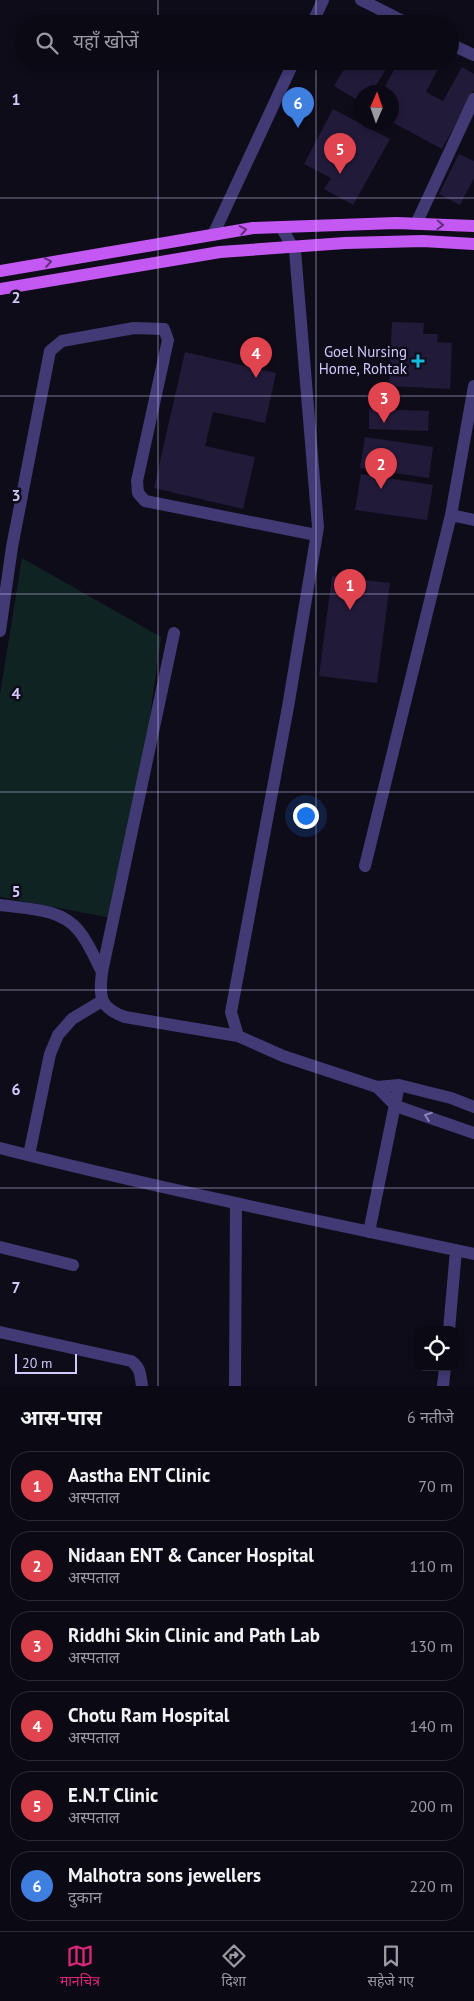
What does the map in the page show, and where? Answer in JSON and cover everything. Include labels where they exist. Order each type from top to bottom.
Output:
[{"type":"main road","points":[[0,271],[253,228],[396,223],[474,226]]},
{"type":"main road","points":[[0,289],[220,252],[345,243],[423,242],[474,244]]},
{"type":"main road","points":[[0,294],[73,280],[257,253],[399,244],[474,249]]},
{"type":"street","points":[[316,15],[323,0]]},
{"type":"street","points":[[360,0],[391,15]]},
{"type":"street","points":[[459,48],[474,55]]},
{"type":"street","points":[[213,235],[290,70]]},
{"type":"street","points":[[416,224],[474,99]]},
{"type":"street","points":[[238,1036],[231,1012],[234,990],[286,717],[318,528],[295,251],[281,227]]},
{"type":"street","points":[[0,631],[13,538],[50,350],[62,341],[134,328],[164,329],[168,340],[137,480],[138,493],[145,501],[316,536]]},
{"type":"street","points":[[366,866],[451,515],[474,386]]},
{"type":"street","points":[[451,515],[474,520]]},
{"type":"street","points":[[174,633],[102,972],[100,986],[102,1001],[111,1012],[125,1017],[238,1036],[282,1056],[377,1088],[396,1106],[474,1133]]},
{"type":"street","points":[[0,905],[49,912],[66,918],[80,931],[102,972]]},
{"type":"street","points":[[29,1155],[50,1054],[58,1035],[72,1019],[102,1001]]},
{"type":"street","points":[[377,1088],[399,1085],[451,1098],[474,1106]]},
{"type":"street","points":[[369,1232],[399,1085]]},
{"type":"street","points":[[0,1148],[236,1203],[474,1254]]},
{"type":"street","points":[[235,1386],[236,1203]]},
{"type":"street","points":[[0,1247],[73,1265]]},
{"type":"street","points":[[449,1326],[456,1250]]},
{"type":"street","points":[[0,1332],[131,1361],[138,1366],[142,1386]]},
{"type":"street","points":[[443,1386],[445,1371]]},
{"type":"green space","points":[[22,558],[161,637],[125,895],[117,919],[0,897],[0,694]]},
{"type":"building","points":[[462,67],[474,74],[474,90],[442,149],[399,126],[399,85],[386,85],[394,70],[437,70],[426,92],[443,101]]},
{"type":"building","points":[[344,70],[385,70],[376,85],[354,85],[354,98],[334,86]]},
{"type":"building","points":[[333,109],[354,120],[354,130],[373,130],[390,139],[353,205],[324,189],[331,178],[304,164]]},
{"type":"building","points":[[459,154],[474,161],[474,178],[460,205],[439,194]]},
{"type":"building","points":[[392,322],[424,323],[423,334],[438,334],[437,342],[452,343],[450,389],[389,386]]},
{"type":"building","points":[[185,352],[276,373],[265,423],[213,412],[205,446],[255,457],[243,509],[154,488]]},
{"type":"building","points":[[369,409],[429,411],[428,431],[369,429]]},
{"type":"building","points":[[365,437],[433,447],[429,478],[360,468]]},
{"type":"building","points":[[361,474],[433,485],[427,520],[355,510]]},
{"type":"building","points":[[332,576],[390,583],[377,683],[319,676]]},
{"type":"place","name":"Malhotra sons jewellers","points":[[298,128]]},
{"type":"place","name":"E.N.T Clinic","points":[[340,174]]},
{"type":"place","name":"Goel Nursing Home, Rohtak","points":[[418,361]]},
{"type":"place","name":"Chotu Ram Hospital","points":[[256,378]]},
{"type":"place","name":"Riddhi Skin Clinic and Path Lab","points":[[384,423]]},
{"type":"place","name":"Nidaan ENT & Cancer Hospital","points":[[381,489]]},
{"type":"place","name":"Aastha ENT Clinic","points":[[350,610]]}]
